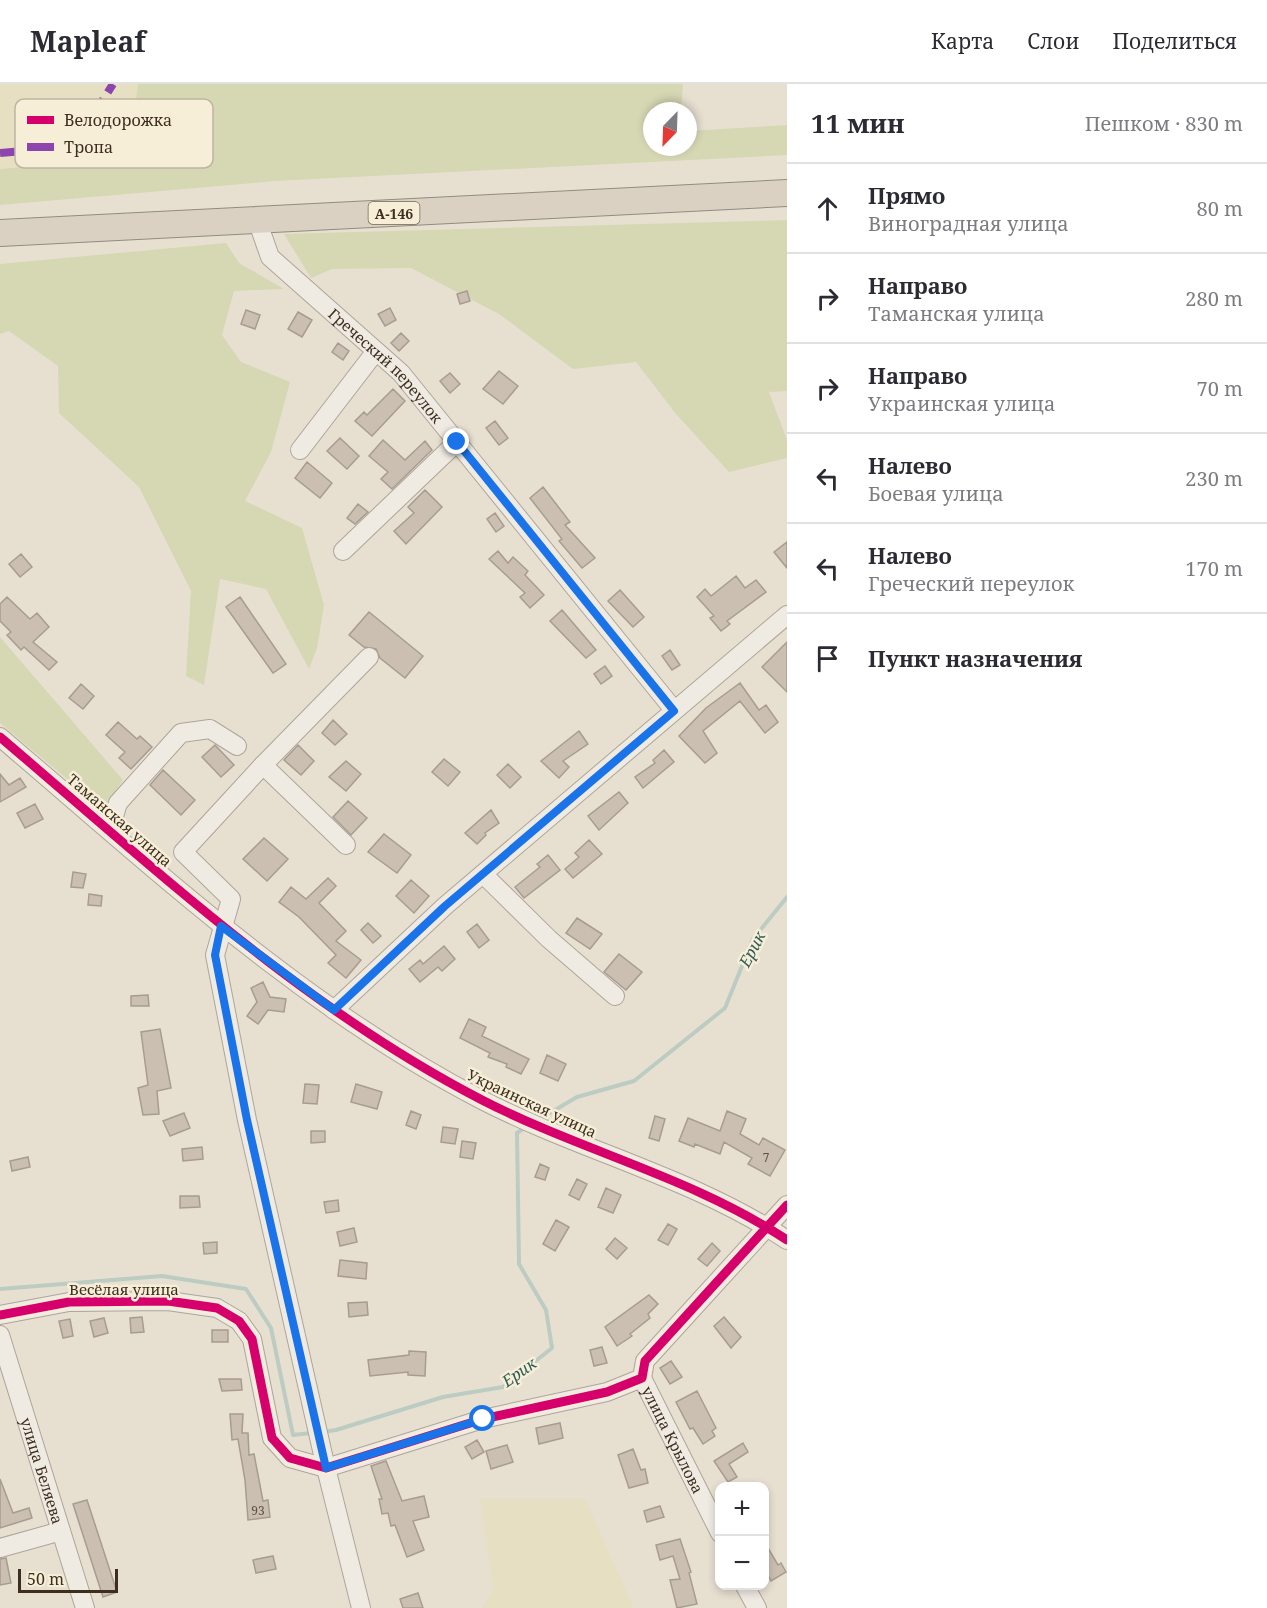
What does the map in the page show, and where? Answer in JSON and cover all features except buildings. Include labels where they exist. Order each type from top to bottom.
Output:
[{"type":"highway","name":"А-146","points":[[0,233],[787,193]]},
{"type":"street","name":"Греческий переулок","points":[[257,220],[270,257],[401,373],[674,711]]},
{"type":"street","points":[[300,450],[376,351]]},
{"type":"street","points":[[343,551],[457,442]]},
{"type":"street","points":[[334,1010],[483,874],[787,615]]},
{"type":"street","points":[[361,1608],[326,1468],[247,1120],[217,966],[215,955],[221,926],[231,899],[183,852],[262,765],[369,657]]},
{"type":"street","points":[[110,830],[118,803],[181,733],[210,729],[237,746]]},
{"type":"street","name":"Таманская улица","points":[[0,737],[221,926]]},
{"type":"street","points":[[262,765],[346,845]]},
{"type":"street","points":[[483,874],[549,939],[615,996]]},
{"type":"street","name":"Украинская улица","points":[[221,926],[334,1010],[483,1101],[697,1191],[768,1227],[787,1240]]},
{"type":"street","points":[[326,1468],[483,1419],[607,1392],[642,1378],[645,1362],[787,1205]]},
{"type":"street","name":"Весёлая улица","points":[[0,1315],[69,1302],[168,1301],[217,1308],[239,1321],[252,1339],[272,1438],[290,1458],[326,1468]]},
{"type":"street","name":"улица Беляева","points":[[0,1335],[85,1608]]},
{"type":"street","name":"улица Крылова","points":[[642,1378],[715,1523]]},
{"type":"street","points":[[0,1548],[61,1531]]},
{"type":"street","points":[[748,1590],[757,1608]]},
{"type":"shaded area","points":[[0,84],[138,84],[136,99],[15,99],[15,168],[0,169]]},
{"type":"shaded area","points":[[480,1499],[585,1499],[634,1608],[482,1608],[493,1589]]},
{"type":"green space","points":[[138,84],[683,84],[682,102],[643,102],[643,156],[697,156],[697,130],[787,125],[787,155],[275,181],[0,205],[0,169],[213,168],[213,99],[136,99]]},
{"type":"green space","points":[[787,220],[787,391],[769,392],[787,440],[787,458],[729,472],[676,414],[636,362],[573,369],[499,314],[411,268],[332,269],[311,278],[284,234]]},
{"type":"green space","points":[[226,243],[239,263],[284,289],[234,291],[222,335],[241,362],[290,382],[271,452],[245,501],[302,528],[324,605],[317,648],[309,669],[266,589],[220,579],[204,685],[186,676],[191,591],[139,487],[59,413],[58,366],[9,331],[0,334],[0,264]]},
{"type":"green space","points":[[0,637],[123,780],[103,809],[0,723]]},
{"type":"waterway","name":"Ерик","points":[[538,1120],[577,1097],[634,1081],[725,1008],[753,939],[787,897]]},
{"type":"waterway","name":"Ерик","points":[[322,1432],[336,1430],[443,1397],[503,1387],[552,1348],[546,1310],[519,1264],[517,1133],[526,1127]]},
{"type":"waterway","name":"Ерик","points":[[0,1289],[162,1276],[246,1289],[271,1328],[293,1435],[311,1433]]},
{"type":"marked path","points":[[103,99],[113,84]]},
{"type":"marked path","points":[[0,153],[15,152]]},
{"type":"cycle path","points":[[0,737],[231,932],[291,979],[416,1063],[482,1100],[520,1118],[714,1199],[787,1240]]},
{"type":"cycle path","points":[[0,1315],[69,1302],[168,1301],[217,1308],[239,1321],[252,1339],[272,1438],[290,1458],[326,1468],[483,1419],[607,1392],[642,1378],[645,1361],[787,1205]]},
{"type":"route","points":[[457,442],[674,711],[445,906],[334,1010],[221,926],[215,955],[247,1120],[326,1468],[483,1419]]}]
